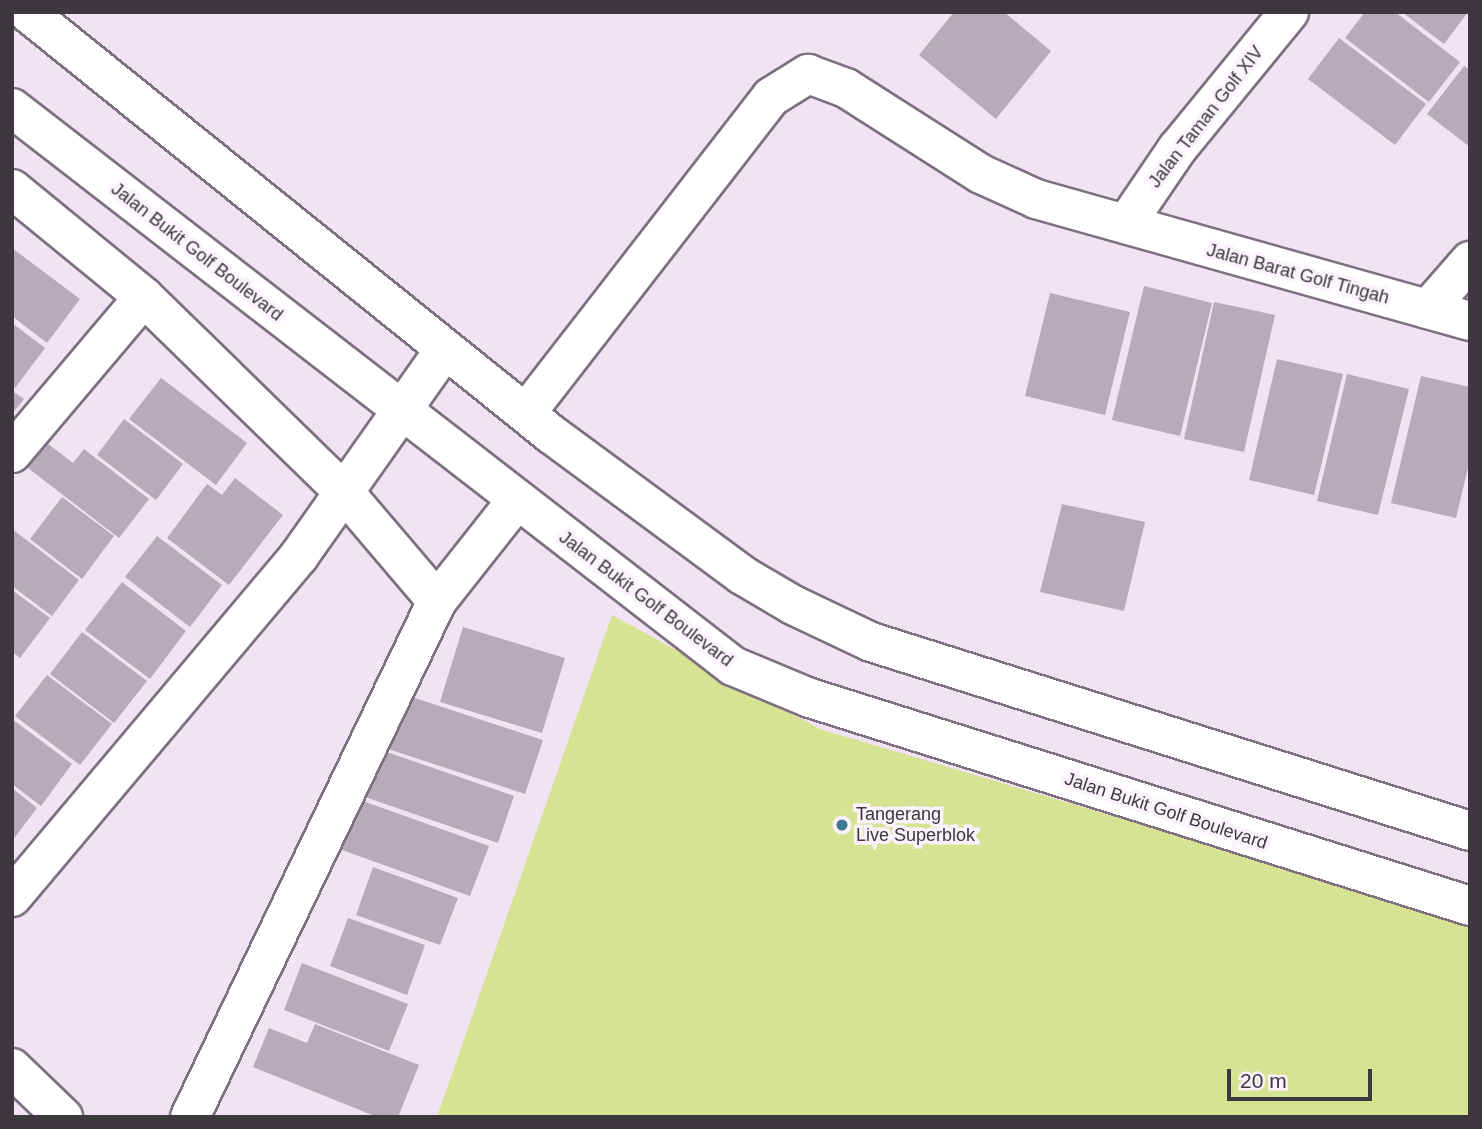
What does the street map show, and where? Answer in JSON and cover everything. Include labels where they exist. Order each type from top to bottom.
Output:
[{"type":"street","points":[[27,12],[526,414],[742,575],[871,642],[1470,831]]},
{"type":"street","name":"Jalan Taman Golf XIV","points":[[1126,224],[1177,149],[1289,12]]},
{"type":"street","name":"Jalan Barat Golf Tingah","points":[[526,414],[771,97],[796,77],[823,78],[846,89],[981,174],[1025,194],[1470,321]]},
{"type":"street","name":"Jalan Bukit Golf Boulevard","points":[[12,108],[680,629],[769,682],[1470,906]]},
{"type":"street","points":[[12,189],[145,297],[345,494],[437,601]]},
{"type":"street","points":[[1428,310],[1470,261]]},
{"type":"street","points":[[12,453],[145,297]]},
{"type":"street","points":[[12,897],[345,494],[444,349]]},
{"type":"street","points":[[190,1117],[437,601],[516,501]]},
{"type":"street","points":[[12,1068],[64,1117]]},
{"type":"green space","name":"Tangerang Live Superblok","points":[[612,615],[820,729],[1470,922],[1470,1117],[437,1117]]},
{"type":"building","points":[[954,12],[1004,12],[1051,51],[996,119],[919,55]]},
{"type":"building","points":[[1365,12],[1395,12],[1460,62],[1429,102],[1345,38]]},
{"type":"building","points":[[1402,12],[1468,12],[1444,44]]},
{"type":"building","points":[[1339,38],[1426,104],[1395,145],[1308,79]]},
{"type":"building","points":[[1464,66],[1470,70],[1470,147],[1427,114]]},
{"type":"building","points":[[12,248],[80,299],[47,343],[12,316]]},
{"type":"building","points":[[1144,286],[1212,303],[1180,436],[1112,420]]},
{"type":"building","points":[[1050,293],[1130,312],[1105,415],[1025,396]]},
{"type":"building","points":[[1214,302],[1275,315],[1244,452],[1184,439]]},
{"type":"building","points":[[12,323],[45,348],[15,388],[12,385]]},
{"type":"building","points":[[1277,359],[1343,374],[1314,495],[1249,480]]},
{"type":"building","points":[[1347,374],[1409,389],[1378,515],[1317,501]]},
{"type":"building","points":[[1421,376],[1470,387],[1470,459],[1456,518],[1391,503]]},
{"type":"building","points":[[161,378],[247,443],[216,485],[129,419]]},
{"type":"building","points":[[12,391],[24,399],[12,414]]},
{"type":"building","points":[[124,419],[183,464],[156,500],[97,455]]},
{"type":"building","points":[[43,440],[73,463],[84,449],[149,499],[119,538],[24,465]]},
{"type":"building","points":[[235,478],[283,515],[229,585],[167,538],[207,484],[222,495]]},
{"type":"building","points":[[62,497],[114,536],[82,579],[30,539]]},
{"type":"building","points":[[1062,504],[1145,522],[1124,611],[1040,592]]},
{"type":"building","points":[[12,529],[79,580],[52,616],[12,586]]},
{"type":"building","points":[[157,536],[222,585],[190,627],[125,577]]},
{"type":"building","points":[[122,582],[186,631],[150,679],[85,630]]},
{"type":"building","points":[[12,590],[50,618],[20,658],[12,652]]},
{"type":"building","points":[[463,627],[565,658],[542,733],[440,702]]},
{"type":"building","points":[[82,632],[147,681],[114,723],[50,674]]},
{"type":"building","points":[[47,675],[112,724],[80,765],[15,716]]},
{"type":"building","points":[[406,695],[543,740],[525,794],[388,749]]},
{"type":"building","points":[[12,719],[72,764],[41,806],[12,784]]},
{"type":"building","points":[[381,750],[514,796],[498,843],[365,797]]},
{"type":"building","points":[[12,788],[37,808],[12,841]]},
{"type":"building","points":[[360,800],[489,846],[470,896],[342,850]]},
{"type":"building","points":[[373,867],[458,898],[440,945],[356,915]]},
{"type":"building","points":[[348,918],[425,945],[407,995],[330,966]]},
{"type":"building","points":[[302,963],[408,1004],[389,1051],[284,1010]]},
{"type":"building","points":[[315,1024],[419,1065],[398,1117],[377,1117],[253,1067],[269,1028],[307,1043]]},
{"type":"place","name":"Tangerang Live Superblok","points":[[842,825]]}]
